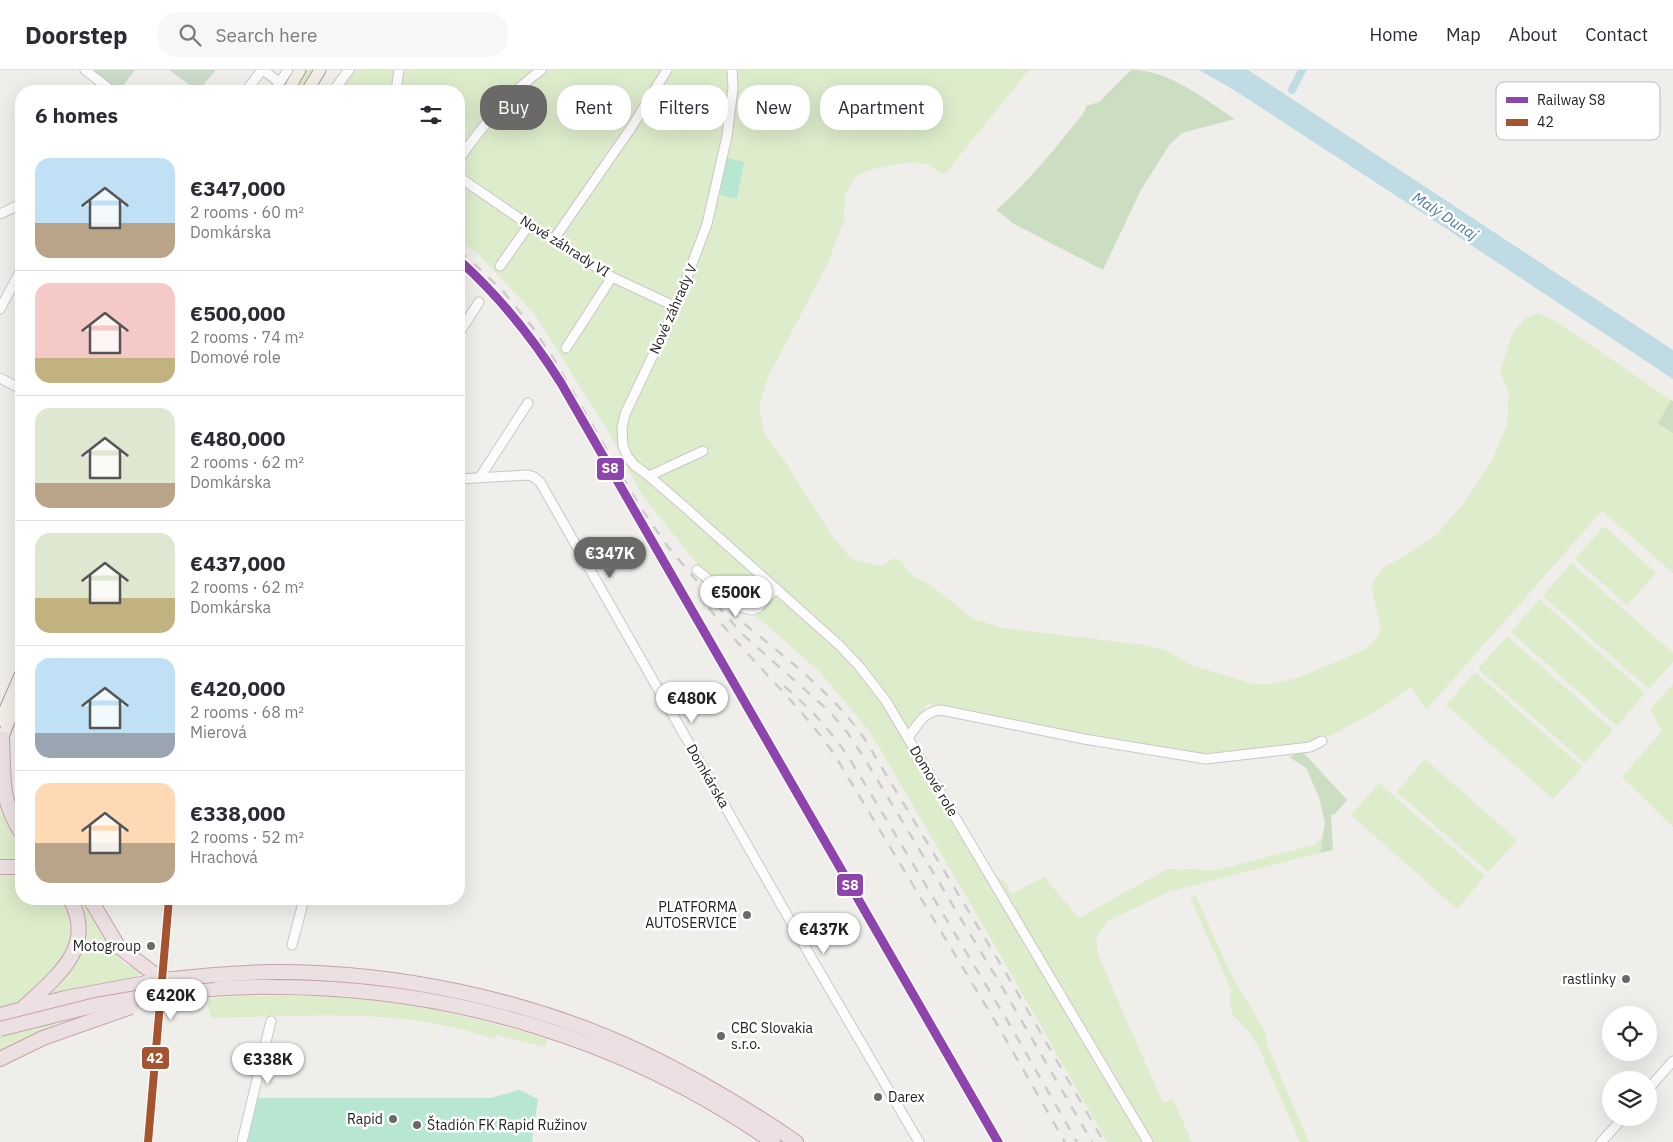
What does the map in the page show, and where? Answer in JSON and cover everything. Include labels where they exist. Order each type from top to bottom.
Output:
[{"type":"highway","points":[[1,741],[2,778],[6,804],[15,823]]},
{"type":"highway","points":[[0,867],[15,867]]},
{"type":"highway","points":[[23,1008],[56,978],[70,959],[79,937],[78,920],[74,905]]},
{"type":"highway","points":[[93,905],[118,946],[161,987]]},
{"type":"highway","points":[[0,1014],[88,993],[215,982],[272,972],[362,977],[448,990],[500,1002],[585,1029],[637,1050],[722,1094],[796,1142]]},
{"type":"highway","points":[[215,982],[360,991],[447,1004],[499,1015],[586,1043],[667,1079],[730,1114],[773,1142]]},
{"type":"highway","points":[[0,1029],[96,1006],[161,987]]},
{"type":"highway","points":[[2,1057],[43,1038],[132,1006],[161,987]]},
{"type":"main road","points":[[291,85],[300,70]]},
{"type":"main road","points":[[311,85],[320,70]]},
{"type":"main road","points":[[0,721],[15,687]]},
{"type":"main road","points":[[1,741],[15,707]]},
{"type":"street","points":[[85,70],[104,85]]},
{"type":"street","points":[[251,85],[262,70],[279,82]]},
{"type":"street","points":[[277,85],[288,70]]},
{"type":"street","points":[[340,85],[349,70]]},
{"type":"street","points":[[397,85],[399,70]]},
{"type":"street","points":[[465,151],[487,120],[530,78],[541,70]]},
{"type":"street","points":[[554,239],[631,128],[667,70]]},
{"type":"street","name":"Nové záhrady V","points":[[649,476],[634,465],[627,456],[622,438],[622,428],[625,414],[676,307],[707,224],[723,157],[733,88],[732,70]]},
{"type":"street","name":"Nové záhrady VI","points":[[465,181],[529,225],[612,276],[676,307]]},
{"type":"street","points":[[0,214],[15,207]]},
{"type":"street","points":[[500,266],[529,225]]},
{"type":"street","points":[[566,348],[612,276]]},
{"type":"street","points":[[0,309],[15,281]]},
{"type":"street","points":[[465,323],[479,302]]},
{"type":"street","points":[[0,378],[15,386]]},
{"type":"street","points":[[480,477],[528,403]]},
{"type":"street","points":[[649,476],[703,450]]},
{"type":"street","name":"Domkárska","points":[[465,478],[528,475],[540,482],[811,958],[919,1142]]},
{"type":"street","name":"Domové role","points":[[649,476],[839,646],[859,666],[886,702],[1148,1142]]},
{"type":"street","points":[[697,570],[743,608],[752,610],[759,607],[776,588]]},
{"type":"street","points":[[908,738],[922,718],[930,711],[941,710],[1084,740],[1206,759],[1310,747],[1322,741]]},
{"type":"street","points":[[148,1142],[168,905]]},
{"type":"street","points":[[292,945],[302,905]]},
{"type":"street","points":[[242,1142],[271,1021]]},
{"type":"street","points":[[1657,1079],[1673,1061]]},
{"type":"street","points":[[1601,1142],[1616,1126]]},
{"type":"green space","points":[[92,70],[135,70],[124,85],[111,85]]},
{"type":"green space","points":[[169,70],[216,70],[203,85],[190,85]]},
{"type":"green space","points":[[305,70],[312,70],[304,85],[299,85]]},
{"type":"green space","points":[[353,70],[1029,70],[944,175],[926,164],[910,162],[869,170],[855,177],[845,194],[844,220],[827,265],[768,377],[759,406],[764,433],[784,460],[834,539],[852,559],[881,566],[895,558],[903,562],[906,569],[916,578],[929,584],[974,619],[1003,628],[1145,645],[1165,650],[1191,665],[1253,684],[1272,684],[1300,677],[1364,650],[1377,638],[1381,629],[1371,585],[1383,568],[1416,549],[1437,534],[1466,500],[1492,460],[1507,425],[1509,393],[1500,372],[1512,334],[1525,318],[1538,313],[1555,321],[1671,400],[1658,424],[1673,433],[1673,573],[1602,511],[1426,710],[1411,687],[1380,709],[1334,734],[1306,745],[1207,755],[1020,724],[928,704],[903,735],[1144,1142],[1107,1142],[870,732],[820,672],[698,565],[642,495],[611,436],[534,313],[477,253],[465,245],[465,85],[342,85]]},
{"type":"green space","points":[[1131,70],[1145,71],[1173,80],[1235,119],[1182,133],[1170,144],[1142,188],[1103,270],[1014,224],[996,210],[1043,163],[1085,111],[1086,106],[1099,102]]},
{"type":"green space","points":[[727,158],[744,162],[737,199],[720,195]]},
{"type":"green space","points":[[1671,400],[1673,401],[1673,433],[1658,424]]},
{"type":"green space","points":[[1604,526],[1656,573],[1627,605],[1575,559]]},
{"type":"green space","points":[[1571,563],[1673,653],[1673,662],[1649,689],[1543,596]]},
{"type":"green space","points":[[1539,599],[1645,693],[1617,726],[1511,632]]},
{"type":"green space","points":[[1507,636],[1613,730],[1585,763],[1478,669]]},
{"type":"green space","points":[[1475,672],[1582,767],[1553,799],[1446,705]]},
{"type":"green space","points":[[1673,684],[1673,827],[1622,777],[1662,731],[1650,709]]},
{"type":"green space","points":[[1302,751],[1347,800],[1334,815],[1331,814],[1333,850],[1320,853],[1325,822],[1319,797],[1306,768],[1289,757]]},
{"type":"green space","points":[[1425,759],[1517,840],[1488,872],[1397,792]]},
{"type":"green space","points":[[1379,783],[1485,876],[1457,909],[1351,815]]},
{"type":"green space","points":[[0,806],[8,825],[15,833],[15,905],[89,905],[98,927],[123,963],[142,973],[54,1025],[0,1052]]},
{"type":"green space","points":[[1323,837],[1320,853],[1168,892],[1108,921],[1096,937],[1098,955],[1163,1103],[1173,1099],[1192,1142],[1153,1142],[995,874],[1007,884],[1011,894],[1044,877],[1079,918],[1167,869],[1217,870],[1314,845]]},
{"type":"green space","points":[[1196,896],[1230,972],[1265,1032],[1268,1047],[1309,1142],[1300,1142],[1258,1046],[1248,1031],[1232,1014],[1231,990],[1190,897]]},
{"type":"green space","points":[[235,996],[325,996],[391,1002],[496,1024],[547,1039],[545,1047],[496,1035],[494,1039],[460,1029],[390,1018],[318,1015],[211,1018],[206,999]]},
{"type":"green space","name":"Rapid","points":[[519,1090],[538,1099],[532,1142],[245,1142],[256,1098],[490,1098]]},
{"type":"water","name":"Malý Dunaj","points":[[1199,70],[1248,70],[1673,350],[1673,379],[1234,90]]},
{"type":"waterway","points":[[1292,90],[1302,70]]},
{"type":"railway","points":[[465,256],[502,290],[533,328],[555,361],[640,507],[668,547],[741,633],[830,712],[847,732],[1002,987],[1092,1142]]},
{"type":"railway","points":[[709,608],[805,716],[834,754],[998,1026],[1065,1142]]},
{"type":"railway","points":[[729,611],[818,686],[864,738],[1010,980],[1104,1142]]},
{"type":"railway","points":[[784,686],[820,721],[851,761],[1007,1020],[1077,1142]]},
{"type":"rail line","name":"S8","points":[[465,266],[514,318],[561,383],[998,1142]]},
{"type":"transit line","name":"42","points":[[148,1142],[168,905]]},
{"type":"place","name":"PLATFORMA AUTOSERVICE","points":[[747,915]]},
{"type":"place","name":"Motogroup","points":[[151,946]]},
{"type":"place","name":"rastlinky","points":[[1626,979]]},
{"type":"place","name":"CBC Slovakia s.r.o.","points":[[721,1036]]},
{"type":"place","name":"Darex","points":[[878,1097]]},
{"type":"place","name":"Rapid","points":[[393,1119]]},
{"type":"place","name":"Štadión FK Rapid Ružinov","points":[[417,1125]]}]
